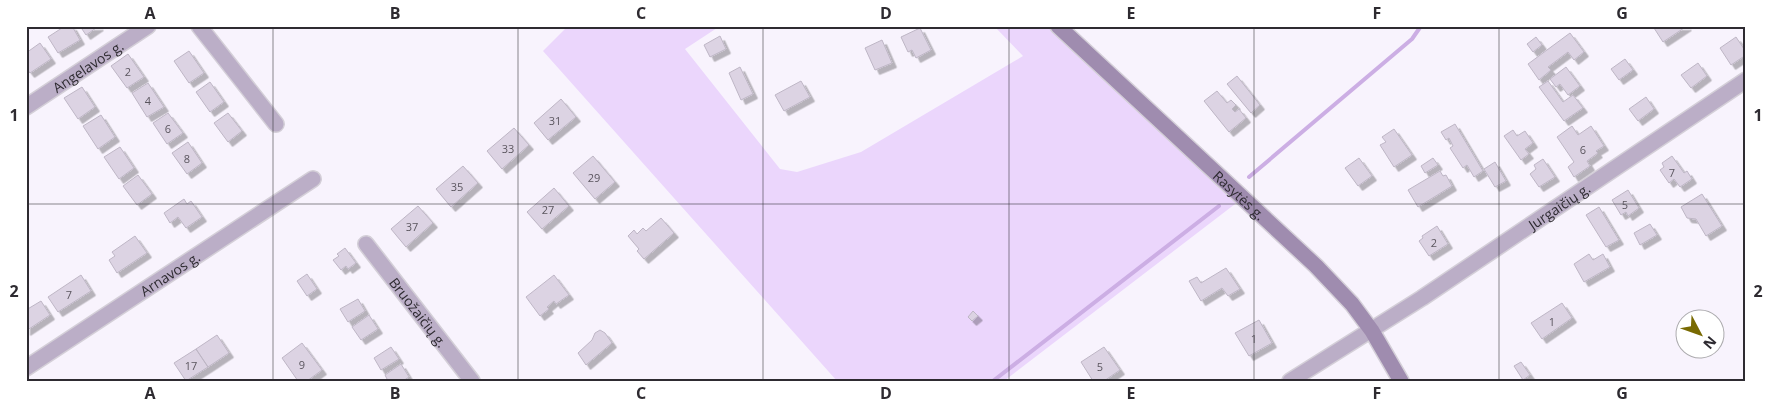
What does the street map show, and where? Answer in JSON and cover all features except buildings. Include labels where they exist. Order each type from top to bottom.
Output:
[{"type":"main road","name":"Rasytės g.","points":[[1058,26],[1316,266],[1352,304],[1372,331],[1402,381]]},
{"type":"street","name":"Angelavos g.","points":[[26,107],[148,26]]},
{"type":"street","points":[[198,26],[276,124]]},
{"type":"street","name":"Jurgaičių g.","points":[[1290,381],[1372,331],[1746,80]]},
{"type":"street","name":"Arnavos g.","points":[[26,368],[313,179]]},
{"type":"street","name":"Bruožaičių g.","points":[[366,244],[466,379]]},
{"type":"shaded area","points":[[568,26],[720,26],[685,49],[780,169],[797,172],[861,152],[1023,56],[994,26],[1047,26],[1239,201],[1004,381],[837,381],[543,51]]},
{"type":"waterway","points":[[1249,177],[1412,39],[1421,26]]},
{"type":"waterway","points":[[993,381],[1219,206]]}]
